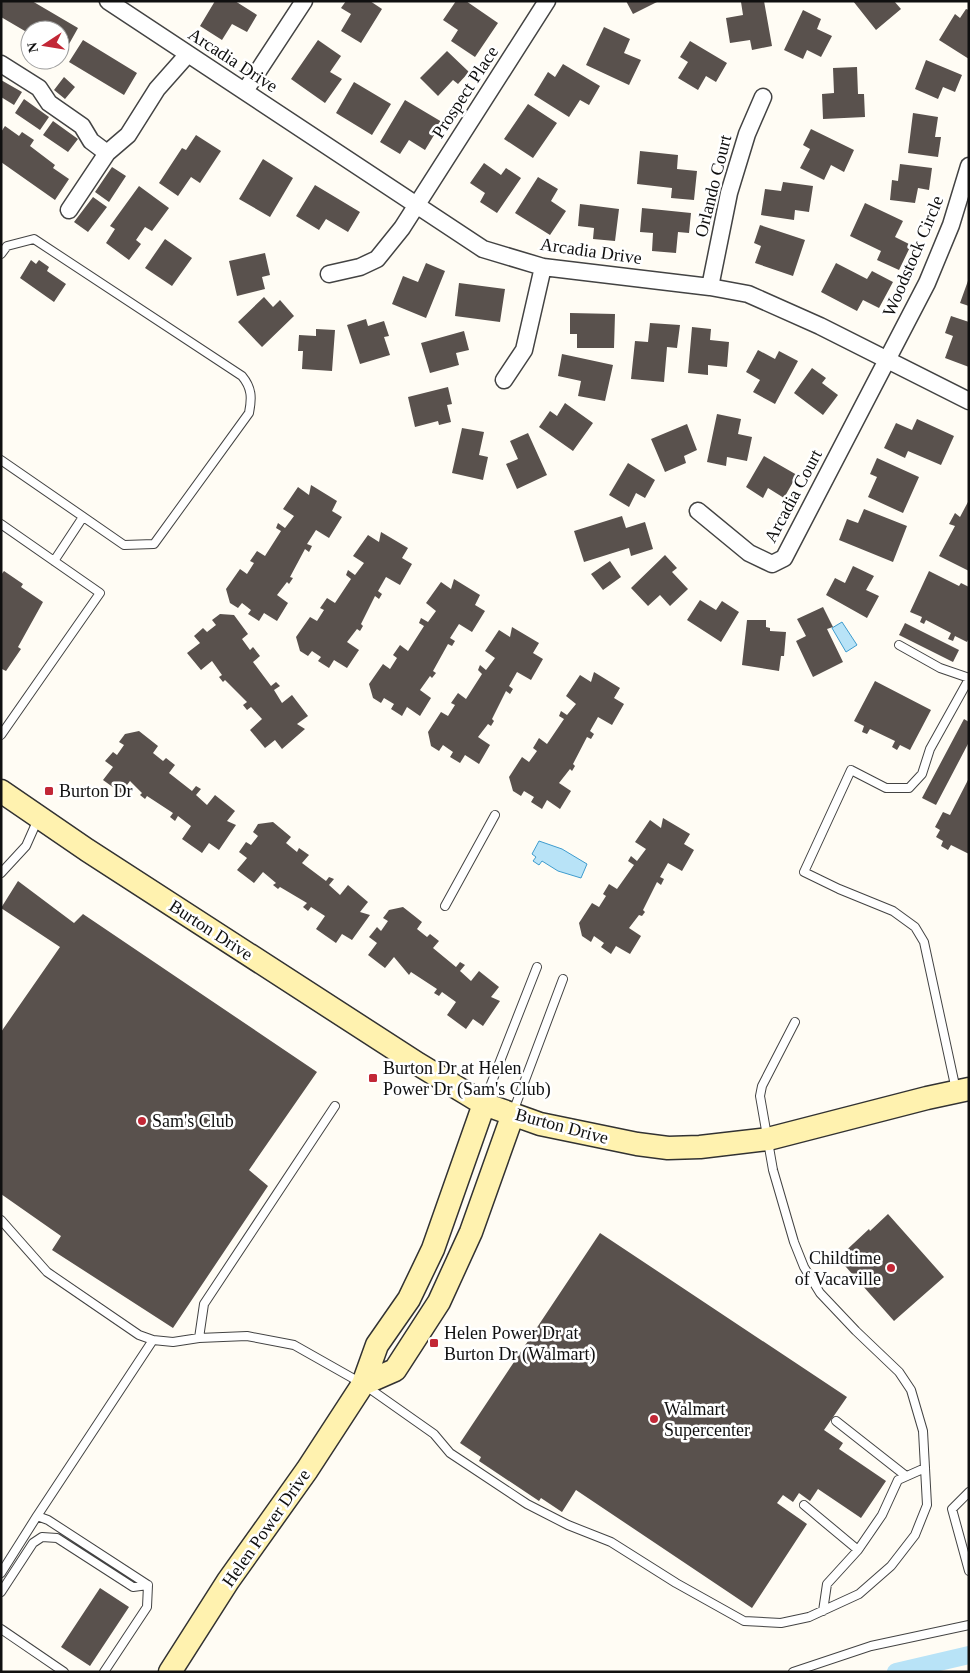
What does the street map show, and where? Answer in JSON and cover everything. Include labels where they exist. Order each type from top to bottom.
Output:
[{"type":"street","name":"Arcadia Drive","points":[[108,1],[483,249],[543,267],[710,287],[748,294],[820,326],[969,401]]},
{"type":"street","points":[[244,91],[304,1]]},
{"type":"street","name":"Prospect Place","points":[[329,274],[360,267],[378,259],[416,205],[547,1]]},
{"type":"street","points":[[69,210],[107,153],[128,135],[158,90],[188,54]]},
{"type":"street","points":[[1,64],[38,88],[49,103],[82,126],[91,141],[107,153]]},
{"type":"street","name":"Orlando Court","points":[[710,287],[729,193],[747,134],[763,97]]},
{"type":"street","name":"Woodstock Circle","points":[[888,360],[927,283],[951,225],[969,166]]},
{"type":"street","points":[[504,380],[524,350],[543,267]]},
{"type":"street","name":"Arcadia Court","points":[[698,511],[748,553],[772,564],[784,558],[888,360]]},
{"type":"street","name":"Burton Drive","points":[[1,791],[87,850],[418,1064],[484,1104],[540,1124],[637,1144],[668,1148],[700,1147],[768,1139],[962,1090]]},
{"type":"street","name":"Helen Power Drive","points":[[170,1672],[228,1581],[307,1470],[363,1384],[378,1345],[409,1299],[433,1249],[484,1104]]},
{"type":"street","points":[[363,1384],[395,1370],[439,1302],[471,1232],[512,1114]]},
{"type":"lane","points":[[1,254],[7,246],[34,239],[242,376],[251,391],[249,413],[154,544],[124,545],[1,460]]},
{"type":"lane","points":[[54,561],[83,517]]},
{"type":"lane","points":[[1,524],[100,593],[1,735]]},
{"type":"lane","points":[[899,645],[940,668],[969,679],[930,749],[922,774],[910,788],[886,788],[851,770],[804,872],[893,911],[915,927],[924,942],[962,1090]]},
{"type":"lane","points":[[445,906],[495,815]]},
{"type":"lane","points":[[1,873],[26,846],[39,817]]},
{"type":"lane","points":[[484,1104],[536,966]]},
{"type":"lane","points":[[512,1114],[563,979]]},
{"type":"lane","points":[[1,1220],[47,1272],[138,1335],[153,1340],[173,1342],[199,1338],[247,1336],[294,1345],[363,1384],[434,1434],[450,1453],[527,1504],[568,1525],[611,1542],[676,1583],[744,1621],[781,1623],[809,1617],[859,1594],[891,1566],[916,1535],[927,1505],[923,1431],[912,1390],[892,1365],[856,1332],[820,1292],[804,1267],[794,1242],[773,1170],[760,1096],[762,1086],[795,1022]]},
{"type":"lane","points":[[199,1338],[204,1304],[335,1106]]},
{"type":"lane","points":[[1,1573],[153,1340]]},
{"type":"lane","points":[[836,1421],[906,1476]]},
{"type":"lane","points":[[823,1611],[827,1584],[858,1550],[882,1515],[898,1480],[925,1468]]},
{"type":"lane","points":[[969,1492],[952,1509],[969,1572]]},
{"type":"lane","points":[[804,1505],[858,1550]]},
{"type":"lane","points":[[37,1516],[48,1520],[148,1586]]},
{"type":"lane","points":[[1,1592],[32,1543],[42,1537],[57,1538],[133,1588],[148,1586]]},
{"type":"lane","points":[[104,1672],[148,1607],[148,1586]]},
{"type":"lane","points":[[793,1672],[871,1646],[969,1625]]},
{"type":"lane","points":[[1,1629],[64,1672]]},
{"type":"water","points":[[842,622],[857,645],[846,652],[832,628]]},
{"type":"water","points":[[539,841],[562,849],[587,864],[581,878],[558,871],[542,861],[539,865],[533,861],[536,857],[532,854]]},
{"type":"building","points":[[1,1],[32,1],[64,20],[20,20],[20,28],[1,17]]},
{"type":"building","points":[[215,1],[235,1],[257,15],[247,32],[232,24],[222,40],[200,26]]},
{"type":"building","points":[[346,1],[370,1],[382,9],[361,43],[341,31],[351,14],[341,8]]},
{"type":"building","points":[[456,1],[466,1],[498,23],[475,57],[451,41],[458,30],[443,20]]},
{"type":"building","points":[[626,1],[659,1],[633,14]]},
{"type":"building","points":[[764,1],[772,46],[752,50],[750,40],[730,43],[726,18],[743,15],[741,2]]},
{"type":"building","points":[[853,1],[894,1],[901,9],[876,30]]},
{"type":"building","points":[[966,9],[969,10],[969,59],[939,40],[955,14],[960,18]]},
{"type":"building","points":[[803,10],[821,19],[817,29],[832,36],[821,57],[807,50],[803,59],[784,50]]},
{"type":"building","points":[[70,23],[78,28],[70,42]]},
{"type":"building","points":[[604,27],[630,39],[624,53],[641,60],[629,85],[586,65]]},
{"type":"building","points":[[83,40],[137,73],[124,95],[70,63]]},
{"type":"building","points":[[318,40],[341,56],[330,72],[342,79],[325,103],[291,79]]},
{"type":"building","points":[[690,41],[727,63],[716,82],[706,76],[698,90],[678,78],[688,62],[680,57]]},
{"type":"building","points":[[447,51],[469,72],[458,84],[453,80],[438,96],[420,78]]},
{"type":"building","points":[[926,60],[962,75],[955,92],[943,87],[938,99],[915,89]]},
{"type":"building","points":[[563,64],[600,86],[589,105],[580,100],[569,117],[534,95],[548,72],[555,77]]},
{"type":"building","points":[[857,67],[858,94],[864,94],[865,117],[823,119],[822,94],[834,93],[833,68]]},
{"type":"building","points":[[64,77],[75,87],[65,99],[54,90]]},
{"type":"building","points":[[1,80],[22,92],[14,105],[1,97]]},
{"type":"building","points":[[354,82],[391,104],[372,135],[336,113]]},
{"type":"building","points":[[24,99],[49,117],[40,130],[15,113]]},
{"type":"building","points":[[405,100],[442,122],[425,150],[409,140],[400,154],[380,142]]},
{"type":"building","points":[[528,104],[557,123],[533,158],[504,139]]},
{"type":"building","points":[[913,113],[938,117],[935,137],[941,137],[938,157],[908,153]]},
{"type":"building","points":[[53,121],[78,139],[68,152],[43,135]]},
{"type":"building","points":[[5,126],[19,136],[22,132],[34,140],[30,146],[55,165],[53,168],[69,179],[55,200],[1,162],[1,132]]},
{"type":"building","points":[[811,129],[854,150],[844,172],[831,165],[824,180],[800,168],[810,149],[803,145]]},
{"type":"building","points":[[196,135],[221,151],[200,183],[191,177],[178,196],[159,183],[182,148],[186,150]]},
{"type":"building","points":[[640,151],[678,155],[677,169],[697,171],[694,200],[671,198],[672,188],[637,184]]},
{"type":"building","points":[[263,159],[293,178],[270,217],[239,199]]},
{"type":"building","points":[[484,163],[501,175],[506,168],[521,178],[497,213],[480,202],[485,193],[470,183]]},
{"type":"building","points":[[900,164],[932,168],[929,190],[918,188],[915,203],[890,200],[892,180],[898,181]]},
{"type":"building","points":[[112,167],[126,176],[109,202],[95,192]]},
{"type":"building","points":[[538,177],[558,189],[551,201],[566,211],[550,235],[515,213]]},
{"type":"building","points":[[783,182],[813,186],[809,212],[795,210],[794,220],[761,215],[765,189],[781,191]]},
{"type":"building","points":[[315,185],[360,212],[348,232],[326,219],[319,230],[296,216]]},
{"type":"building","points":[[139,186],[169,208],[152,231],[145,227],[136,240],[141,244],[129,260],[106,243],[115,229],[110,226]]},
{"type":"building","points":[[93,197],[107,207],[88,232],[74,222]]},
{"type":"building","points":[[865,203],[903,221],[895,237],[911,245],[899,270],[877,260],[881,251],[850,236]]},
{"type":"building","points":[[580,204],[619,209],[615,241],[593,239],[594,228],[578,226]]},
{"type":"building","points":[[642,208],[691,213],[689,233],[678,232],[676,253],[652,251],[653,233],[640,232]]},
{"type":"building","points":[[760,225],[805,240],[793,276],[755,263],[761,246],[754,243]]},
{"type":"building","points":[[165,239],[192,258],[172,286],[145,268]]},
{"type":"building","points":[[265,253],[270,275],[262,277],[265,289],[237,296],[229,261]]},
{"type":"building","points":[[31,260],[36,264],[39,260],[49,267],[47,271],[66,284],[54,302],[20,278]]},
{"type":"building","points":[[426,263],[445,271],[426,318],[392,304],[403,276],[418,282]]},
{"type":"building","points":[[836,263],[867,279],[872,271],[893,282],[879,308],[863,300],[857,311],[821,292]]},
{"type":"building","points":[[969,278],[969,306],[960,303]]},
{"type":"building","points":[[459,283],[505,289],[500,322],[455,316]]},
{"type":"building","points":[[264,297],[273,307],[280,300],[294,316],[262,347],[238,322]]},
{"type":"building","points":[[570,313],[615,314],[614,348],[577,348],[577,334],[570,334]]},
{"type":"building","points":[[951,316],[969,322],[969,367],[945,358],[953,336],[945,333]]},
{"type":"building","points":[[366,319],[368,326],[384,321],[389,336],[384,337],[390,355],[360,364],[347,325]]},
{"type":"building","points":[[650,323],[680,325],[677,348],[667,347],[664,382],[631,379],[635,341],[648,342]]},
{"type":"building","points":[[692,327],[711,329],[710,340],[729,342],[727,367],[708,365],[708,375],[688,373]]},
{"type":"building","points":[[316,329],[335,330],[332,371],[302,369],[303,351],[298,351],[299,335],[316,336]]},
{"type":"building","points":[[464,331],[469,350],[456,353],[459,365],[430,373],[421,343]]},
{"type":"building","points":[[758,350],[775,359],[779,351],[798,361],[775,404],[753,392],[760,380],[746,372]]},
{"type":"building","points":[[562,354],[613,365],[605,401],[578,396],[581,381],[558,376]]},
{"type":"building","points":[[812,368],[826,378],[822,383],[838,395],[823,415],[794,393]]},
{"type":"building","points":[[448,387],[452,404],[447,405],[451,422],[439,425],[438,421],[415,427],[408,397]]},
{"type":"building","points":[[565,403],[593,423],[573,451],[539,427],[550,411],[557,416]]},
{"type":"building","points":[[717,414],[741,419],[738,434],[752,437],[747,461],[727,457],[726,466],[707,462]]},
{"type":"building","points":[[917,419],[954,436],[941,465],[908,451],[905,458],[884,448],[896,423],[912,430]]},
{"type":"building","points":[[687,424],[697,450],[684,456],[686,463],[665,472],[651,439]]},
{"type":"building","points":[[462,428],[484,432],[479,455],[488,457],[483,480],[452,473]]},
{"type":"building","points":[[528,433],[547,475],[517,489],[506,464],[518,459],[510,441]]},
{"type":"building","points":[[764,456],[797,475],[784,498],[768,488],[763,498],[746,487]]},
{"type":"building","points":[[877,458],[919,477],[903,513],[868,497],[877,477],[870,474]]},
{"type":"building","points":[[628,463],[655,480],[645,498],[636,493],[629,507],[609,495]]},
{"type":"building","points":[[311,485],[337,501],[332,511],[342,517],[329,538],[316,530],[307,544],[312,546],[309,552],[305,549],[290,577],[293,578],[289,584],[287,582],[277,595],[288,603],[277,621],[264,613],[259,621],[248,614],[251,610],[242,603],[238,608],[230,603],[226,589],[240,569],[247,574],[254,563],[250,561],[257,551],[265,556],[281,531],[276,528],[278,523],[285,528],[294,516],[283,509],[298,487],[309,495]]},
{"type":"building","points":[[969,500],[969,571],[939,556],[955,526],[949,524],[955,513],[960,517]]},
{"type":"building","points":[[864,509],[907,526],[893,562],[839,540],[847,519],[858,523]]},
{"type":"building","points":[[622,516],[626,528],[645,522],[653,549],[631,556],[629,548],[584,562],[574,531]]},
{"type":"building","points":[[381,532],[408,548],[402,558],[412,564],[400,585],[386,577],[378,591],[382,594],[379,599],[375,596],[361,624],[363,626],[360,631],[357,629],[347,642],[359,650],[347,668],[334,660],[329,668],[318,661],[321,657],[312,651],[308,656],[300,651],[296,637],[310,617],[317,621],[324,610],[320,608],[327,598],[335,603],[351,579],[346,575],[348,570],[355,575],[364,563],[353,556],[368,535],[379,542]]},
{"type":"building","points":[[665,555],[677,568],[672,572],[688,589],[670,606],[660,595],[648,606],[631,588]]},
{"type":"building","points":[[610,561],[621,577],[603,590],[591,574]]},
{"type":"building","points":[[853,566],[874,576],[866,590],[879,596],[867,618],[826,595],[835,578],[845,583]]},
{"type":"building","points":[[4,571],[23,584],[21,587],[43,602],[18,647],[21,649],[6,671],[2,669],[1,671],[1,575]]},
{"type":"building","points":[[929,571],[959,586],[961,583],[969,587],[969,638],[967,642],[955,636],[953,641],[948,639],[951,633],[926,620],[924,624],[920,622],[922,617],[910,612]]},
{"type":"building","points":[[454,579],[480,595],[475,605],[485,611],[472,632],[459,624],[450,638],[455,641],[452,646],[448,644],[433,671],[436,673],[432,678],[430,676],[420,690],[431,698],[420,716],[407,707],[402,716],[391,709],[394,704],[384,698],[381,703],[373,698],[369,684],[383,664],[390,669],[397,658],[393,655],[400,645],[408,651],[424,626],[419,623],[421,618],[428,622],[436,611],[426,603],[441,582],[451,589]]},
{"type":"building","points":[[700,600],[716,610],[722,601],[739,612],[721,642],[687,620]]},
{"type":"building","points":[[823,607],[833,627],[827,629],[843,662],[813,677],[796,641],[806,636],[797,619]]},
{"type":"building","points":[[220,614],[234,615],[248,634],[242,639],[250,650],[253,647],[260,656],[253,662],[271,686],[276,682],[280,686],[274,690],[282,703],[292,695],[308,716],[297,724],[305,729],[282,749],[275,740],[265,748],[250,730],[262,719],[251,707],[247,710],[243,705],[247,702],[225,680],[223,682],[219,677],[222,675],[212,661],[201,670],[187,653],[200,643],[194,636],[203,628],[207,632],[216,625],[212,620]]},
{"type":"building","points":[[747,620],[766,620],[766,627],[770,628],[770,631],[786,632],[784,656],[781,656],[779,671],[742,665]]},
{"type":"building","points":[[905,623],[959,650],[953,662],[899,635]]},
{"type":"building","points":[[512,627],[539,643],[533,653],[543,659],[531,680],[517,672],[509,686],[513,689],[510,694],[506,691],[492,719],[494,721],[491,726],[488,724],[478,737],[490,745],[479,764],[465,755],[460,763],[450,757],[453,752],[443,745],[439,751],[431,746],[428,732],[441,712],[448,716],[455,705],[451,703],[458,693],[466,699],[482,674],[478,670],[480,665],[486,670],[495,658],[485,651],[499,630],[510,637]]},
{"type":"building","points":[[594,672],[620,688],[614,698],[624,704],[612,725],[598,717],[590,731],[594,734],[591,739],[587,737],[573,764],[575,766],[572,771],[570,769],[559,783],[571,791],[560,809],[547,800],[542,809],[531,802],[534,797],[524,791],[521,796],[513,791],[509,777],[522,757],[529,762],[537,751],[533,748],[539,738],[547,744],[564,719],[559,716],[561,711],[567,715],[576,704],[566,696],[580,675],[591,682]]},
{"type":"building","points":[[875,681],[931,710],[910,750],[900,745],[897,750],[892,747],[895,741],[870,729],[867,734],[862,732],[864,726],[854,721]]},
{"type":"building","points":[[964,719],[969,722],[969,742],[936,805],[922,798]]},
{"type":"building","points":[[139,731],[158,746],[153,753],[163,761],[166,758],[175,765],[169,773],[192,791],[196,786],[201,789],[196,795],[207,805],[215,795],[235,811],[227,821],[236,825],[219,850],[209,843],[202,853],[182,839],[191,826],[178,816],[175,821],[170,817],[173,813],[147,796],[145,799],[140,795],[142,793],[130,781],[121,793],[103,780],[113,767],[105,761],[113,752],[117,755],[124,745],[119,742],[125,734]]},
{"type":"building","points":[[969,778],[969,854],[951,845],[948,850],[941,846],[943,841],[936,837],[940,830],[935,827],[943,812],[950,815]]},
{"type":"building","points":[[663,818],[690,834],[684,844],[694,850],[682,871],[668,863],[660,877],[664,879],[661,885],[657,882],[643,910],[645,912],[642,916],[639,915],[629,928],[641,936],[630,954],[616,946],[611,954],[601,947],[604,943],[594,936],[591,942],[582,936],[579,923],[592,903],[599,907],[606,896],[603,894],[609,884],[617,889],[634,865],[628,861],[631,856],[637,861],[646,849],[635,842],[650,820],[661,828]]},
{"type":"building","points":[[273,822],[291,837],[286,843],[297,852],[299,848],[309,855],[302,863],[326,881],[329,877],[334,879],[329,885],[340,895],[348,885],[368,902],[360,912],[370,915],[352,940],[342,934],[336,943],[316,929],[325,916],[311,907],[308,911],[303,907],[307,903],[280,887],[278,889],[273,885],[276,883],[263,872],[254,883],[237,870],[247,858],[239,852],[246,842],[251,845],[258,836],[253,832],[258,824]]},
{"type":"building","name":"Sam's Club","points":[[18,881],[74,923],[83,914],[317,1072],[249,1170],[268,1186],[173,1328],[52,1250],[61,1236],[1,1194],[1,1032],[60,947],[1,908]]},
{"type":"building","points":[[403,907],[422,922],[417,929],[427,937],[430,934],[439,941],[433,948],[456,967],[460,962],[465,965],[460,971],[471,981],[479,971],[499,987],[491,997],[500,1001],[483,1026],[473,1019],[466,1029],[447,1015],[456,1002],[442,992],[439,996],[434,993],[437,989],[411,972],[409,975],[394,957],[385,968],[368,955],[377,943],[369,937],[377,927],[381,931],[388,921],[383,918],[389,910]]},
{"type":"building","name":"Childtime of Vacaville","points":[[888,1214],[944,1277],[894,1321],[838,1258]]},
{"type":"building","name":"Walmart Supercenter","points":[[600,1233],[847,1397],[824,1430],[843,1443],[839,1449],[886,1481],[861,1518],[818,1489],[810,1501],[799,1493],[793,1502],[783,1495],[777,1503],[807,1524],[752,1608],[576,1490],[562,1512],[541,1498],[539,1501],[479,1461],[481,1457],[460,1443]]},
{"type":"building","points":[[100,1588],[129,1607],[90,1666],[61,1647]]},
{"type":"waterway","points":[[896,1672],[969,1655]]},
{"type":"place","name":"Burton Dr","points":[[49,791]]},
{"type":"place","name":"Burton Dr at Helen Power Dr (Sam's Club)","points":[[373,1078]]},
{"type":"place","name":"Sam's Club","points":[[142,1121]]},
{"type":"place","name":"Childtime of Vacaville","points":[[891,1268]]},
{"type":"place","name":"Helen Power Dr at Burton Dr (Walmart)","points":[[434,1343]]},
{"type":"place","name":"Walmart Supercenter","points":[[654,1419]]}]
